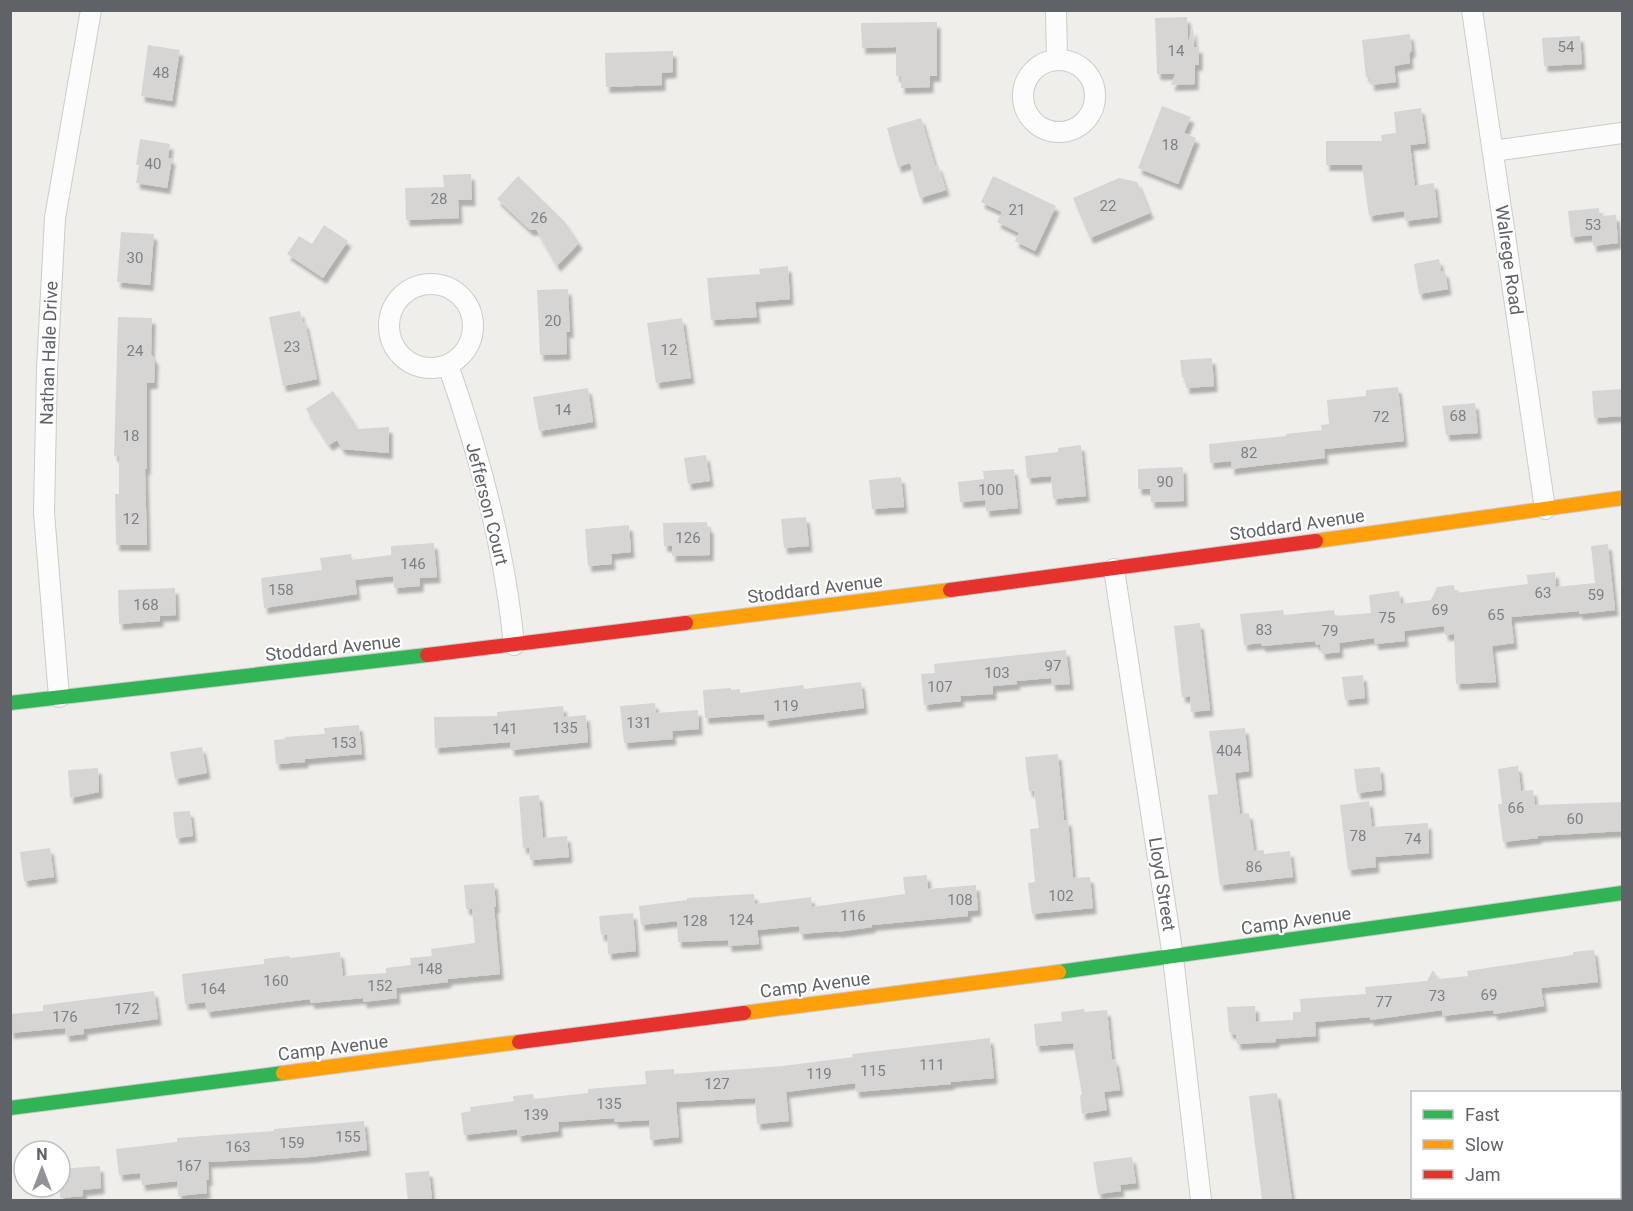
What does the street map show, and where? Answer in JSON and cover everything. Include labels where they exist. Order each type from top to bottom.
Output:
[{"type":"street","name":"Nathan Hale Drive","points":[[59,697],[44,513],[47,369],[55,218],[91,10]]},
{"type":"street","points":[[1056,10],[1057,60]]},
{"type":"street","name":"Walrege Road","points":[[1472,10],[1545,509]]},
{"type":"street","points":[[1493,151],[1623,133]]},
{"type":"street","points":[[424,284],[439,284],[452,289],[470,308],[473,321],[468,347],[448,365],[435,368],[420,367],[407,361],[396,351],[390,338],[388,324],[391,310],[399,297],[410,288],[424,284]]},
{"type":"street","name":"Jefferson Court","points":[[448,365],[475,448],[499,540],[511,609],[514,645]]},
{"type":"street","name":"Stoddard Avenue","points":[[10,702],[514,645],[1114,569],[1623,498]]},
{"type":"street","name":"Lloyd Street","points":[[1114,569],[1173,957],[1201,1200]]},
{"type":"street","name":"Camp Avenue","points":[[10,1108],[1173,957],[1623,893]]},
{"type":"building","points":[[1187,17],[1188,42],[1193,27],[1194,47],[1199,47],[1199,65],[1195,65],[1195,84],[1171,85],[1175,74],[1157,74],[1155,18]]},
{"type":"building","points":[[937,22],[937,76],[930,76],[930,87],[901,88],[901,76],[896,76],[896,47],[862,48],[861,23]]},
{"type":"building","points":[[1410,34],[1412,50],[1409,54],[1410,63],[1394,66],[1396,82],[1371,85],[1370,77],[1366,77],[1362,40]]},
{"type":"building","points":[[1580,36],[1582,64],[1544,66],[1542,38]]},
{"type":"building","points":[[148,45],[180,50],[172,101],[141,96]]},
{"type":"building","points":[[673,51],[673,72],[662,73],[662,85],[606,87],[605,53]]},
{"type":"building","points":[[1162,106],[1191,117],[1184,133],[1196,138],[1178,184],[1138,168]]},
{"type":"building","points":[[1421,108],[1426,143],[1410,145],[1415,186],[1434,183],[1438,217],[1405,221],[1404,211],[1369,216],[1362,165],[1326,165],[1326,141],[1382,141],[1381,135],[1396,133],[1394,112]]},
{"type":"building","points":[[921,118],[935,166],[938,165],[946,190],[920,198],[910,163],[898,167],[887,128]]},
{"type":"building","points":[[140,139],[170,144],[168,158],[172,158],[167,188],[136,183]]},
{"type":"building","points":[[471,174],[472,200],[458,200],[459,218],[406,220],[405,188],[444,187],[443,175]]},
{"type":"building","points":[[518,176],[564,221],[579,243],[557,266],[536,229],[530,230],[497,199]]},
{"type":"building","points":[[993,176],[1056,206],[1035,251],[1015,241],[1019,233],[997,222],[1002,212],[981,202]]},
{"type":"building","points":[[1119,178],[1137,182],[1150,213],[1090,238],[1073,198]]},
{"type":"building","points":[[1599,208],[1600,216],[1616,215],[1618,243],[1593,246],[1592,235],[1571,237],[1568,211]]},
{"type":"building","points":[[324,225],[348,241],[323,278],[287,254],[299,236],[312,244]]},
{"type":"building","points":[[121,232],[154,234],[150,285],[117,282]]},
{"type":"building","points":[[1439,259],[1441,271],[1445,271],[1448,289],[1419,294],[1414,264]]},
{"type":"building","points":[[788,266],[790,299],[755,302],[757,317],[711,320],[707,278],[760,274],[759,269]]},
{"type":"building","points":[[568,289],[570,332],[566,332],[567,354],[540,355],[537,290]]},
{"type":"building","points":[[300,311],[303,323],[305,322],[317,379],[283,386],[269,317]]},
{"type":"building","points":[[118,317],[152,318],[151,354],[155,360],[154,383],[147,383],[147,469],[145,469],[147,545],[116,545],[115,494],[119,494],[119,456],[114,456]]},
{"type":"building","points":[[682,318],[691,378],[656,383],[647,323]]},
{"type":"building","points":[[1212,358],[1214,386],[1186,388],[1180,360]]},
{"type":"building","points":[[1398,387],[1404,441],[1324,449],[1325,458],[1231,469],[1231,461],[1210,463],[1209,444],[1322,430],[1321,425],[1329,424],[1327,400],[1366,396],[1366,390]]},
{"type":"building","points":[[588,388],[593,422],[539,431],[533,397]]},
{"type":"building","points":[[1623,389],[1623,416],[1594,418],[1592,391]]},
{"type":"building","points":[[333,391],[358,429],[389,427],[389,453],[342,449],[337,440],[329,445],[306,409]]},
{"type":"building","points":[[1475,403],[1478,433],[1446,435],[1442,406]]},
{"type":"building","points":[[1081,445],[1086,496],[1053,499],[1051,476],[1027,478],[1025,456],[1058,452],[1058,448]]},
{"type":"building","points":[[706,455],[710,481],[688,484],[684,458]]},
{"type":"building","points":[[1183,467],[1184,501],[1151,502],[1150,489],[1138,489],[1138,469]]},
{"type":"building","points":[[1014,469],[1018,508],[986,511],[985,500],[960,502],[958,482],[984,479],[983,471]]},
{"type":"building","points":[[901,477],[904,507],[872,509],[869,480]]},
{"type":"building","points":[[806,517],[809,546],[784,548],[781,519]]},
{"type":"building","points":[[707,522],[707,527],[710,527],[710,555],[672,556],[672,546],[664,546],[663,523]]},
{"type":"building","points":[[629,525],[631,552],[611,554],[612,564],[588,566],[585,529]]},
{"type":"building","points":[[434,543],[437,577],[420,578],[420,586],[394,588],[393,576],[355,580],[357,594],[264,608],[261,578],[322,570],[320,558],[351,554],[352,560],[391,555],[391,546]]},
{"type":"building","points":[[1608,544],[1615,610],[1511,617],[1514,643],[1492,646],[1496,682],[1456,684],[1454,634],[1445,635],[1444,626],[1404,631],[1405,641],[1375,644],[1374,638],[1339,643],[1340,652],[1322,654],[1320,644],[1316,645],[1315,641],[1262,646],[1261,643],[1244,645],[1240,614],[1283,610],[1284,615],[1334,610],[1335,616],[1371,613],[1369,595],[1399,591],[1401,604],[1431,600],[1437,587],[1454,585],[1455,593],[1528,584],[1527,575],[1555,572],[1556,587],[1595,583],[1591,546]]},
{"type":"building","points":[[175,588],[176,615],[160,616],[160,621],[119,624],[118,590]]},
{"type":"building","points":[[1200,623],[1210,710],[1191,712],[1190,696],[1182,697],[1174,626]]},
{"type":"building","points":[[1066,650],[1070,684],[1052,685],[1051,678],[1016,681],[1017,684],[993,686],[993,694],[960,696],[961,701],[924,705],[921,674],[935,673],[934,664]]},
{"type":"building","points":[[1363,675],[1365,698],[1345,700],[1342,677]]},
{"type":"building","points":[[861,682],[864,708],[765,721],[764,714],[705,718],[703,690],[731,688],[731,690],[740,689],[740,693],[803,685],[804,689]]},
{"type":"building","points":[[655,703],[656,713],[698,710],[699,729],[672,731],[673,739],[624,743],[620,706]]},
{"type":"building","points":[[563,706],[564,717],[586,715],[588,742],[511,750],[510,742],[435,748],[434,717],[497,716],[497,712]]},
{"type":"building","points":[[359,725],[362,754],[276,764],[274,740],[325,734],[324,728]]},
{"type":"building","points":[[1245,728],[1249,771],[1235,773],[1240,814],[1249,813],[1254,851],[1264,850],[1264,854],[1290,851],[1293,877],[1220,885],[1208,795],[1218,794],[1209,731]]},
{"type":"building","points":[[202,747],[207,773],[175,779],[170,752]]},
{"type":"building","points":[[1058,754],[1064,820],[1068,820],[1073,878],[1090,877],[1093,908],[1032,914],[1028,883],[1035,882],[1030,829],[1039,828],[1034,791],[1029,791],[1025,757]]},
{"type":"building","points":[[1518,766],[1521,791],[1533,790],[1535,805],[1623,802],[1623,831],[1538,836],[1538,838],[1503,842],[1498,804],[1502,804],[1498,769]]},
{"type":"building","points":[[1380,767],[1382,790],[1357,793],[1354,769]]},
{"type":"building","points":[[98,768],[99,792],[70,798],[68,770]]},
{"type":"building","points":[[539,795],[543,838],[567,836],[569,857],[530,860],[529,847],[523,848],[519,797]]},
{"type":"building","points":[[1369,801],[1372,827],[1428,823],[1429,853],[1375,857],[1376,867],[1348,870],[1340,805]]},
{"type":"building","points":[[190,811],[193,836],[176,838],[173,812]]},
{"type":"building","points":[[50,848],[54,877],[24,881],[20,852]]},
{"type":"building","points":[[927,875],[928,889],[976,885],[978,910],[968,911],[968,916],[872,925],[872,927],[837,932],[800,934],[799,926],[757,930],[759,944],[728,946],[728,940],[678,942],[677,921],[641,925],[639,906],[687,900],[687,898],[754,894],[755,904],[811,897],[812,907],[905,894],[903,877]]},
{"type":"building","points":[[494,883],[500,974],[448,979],[448,982],[396,988],[397,998],[363,1002],[363,998],[311,1003],[310,999],[207,1012],[205,1002],[185,1004],[182,974],[264,964],[264,959],[340,952],[343,976],[386,973],[386,968],[411,965],[410,958],[432,956],[431,949],[475,943],[472,909],[466,909],[464,885]]},
{"type":"building","points":[[633,913],[636,951],[608,954],[607,935],[601,935],[599,916]]},
{"type":"building","points":[[1594,950],[1598,982],[1541,988],[1544,1006],[1494,1014],[1493,1010],[1442,1016],[1442,1010],[1370,1020],[1370,1017],[1315,1022],[1316,1036],[1276,1039],[1276,1042],[1237,1044],[1236,1035],[1229,1032],[1227,1007],[1255,1006],[1256,1022],[1293,1020],[1293,1012],[1301,1012],[1300,999],[1366,994],[1365,987],[1427,981],[1433,970],[1439,979],[1468,976],[1467,971]]},
{"type":"building","points":[[154,991],[158,1019],[84,1029],[84,1034],[66,1036],[65,1028],[10,1033],[10,1014],[43,1011],[43,1005]]},
{"type":"building","points":[[1084,1009],[1085,1012],[1107,1010],[1112,1060],[1115,1059],[1120,1090],[1104,1092],[1107,1110],[1082,1114],[1080,1096],[1082,1094],[1073,1043],[1036,1046],[1034,1024],[1062,1021],[1061,1012]]},
{"type":"building","points":[[990,1038],[994,1078],[856,1092],[855,1083],[786,1092],[789,1121],[757,1124],[755,1098],[676,1102],[679,1137],[650,1140],[649,1120],[615,1122],[614,1118],[558,1122],[559,1131],[518,1136],[517,1129],[464,1135],[461,1113],[471,1111],[470,1107],[514,1101],[513,1096],[533,1094],[534,1099],[588,1093],[588,1089],[646,1084],[645,1071],[674,1069],[674,1074],[783,1066],[853,1057],[852,1054]]},
{"type":"building","points":[[1277,1093],[1292,1200],[1262,1200],[1249,1096]]},
{"type":"building","points":[[364,1121],[367,1150],[310,1157],[208,1162],[207,1193],[178,1196],[177,1181],[142,1185],[140,1173],[119,1175],[116,1149],[177,1142],[177,1138],[274,1131],[274,1129]]},
{"type":"building","points":[[1132,1157],[1136,1183],[1120,1185],[1121,1191],[1098,1194],[1093,1162]]},
{"type":"building","points":[[100,1166],[101,1188],[83,1190],[83,1196],[72,1197],[72,1168]]},
{"type":"building","points":[[429,1171],[432,1200],[408,1200],[405,1173]]},
{"type":"traffic: fast","points":[[10,703],[427,655]]},
{"type":"traffic: fast","points":[[1059,972],[1622,893]]},
{"type":"traffic: fast","points":[[10,1108],[283,1073]]},
{"type":"traffic: slow","points":[[1316,541],[1622,498]]},
{"type":"traffic: slow","points":[[686,623],[950,590]]},
{"type":"traffic: slow","points":[[744,1013],[1059,972]]},
{"type":"traffic: slow","points":[[283,1073],[519,1042]]},
{"type":"traffic: jam","points":[[950,590],[1316,541]]},
{"type":"traffic: jam","points":[[427,655],[686,623]]},
{"type":"traffic: jam","points":[[519,1042],[744,1013]]}]
